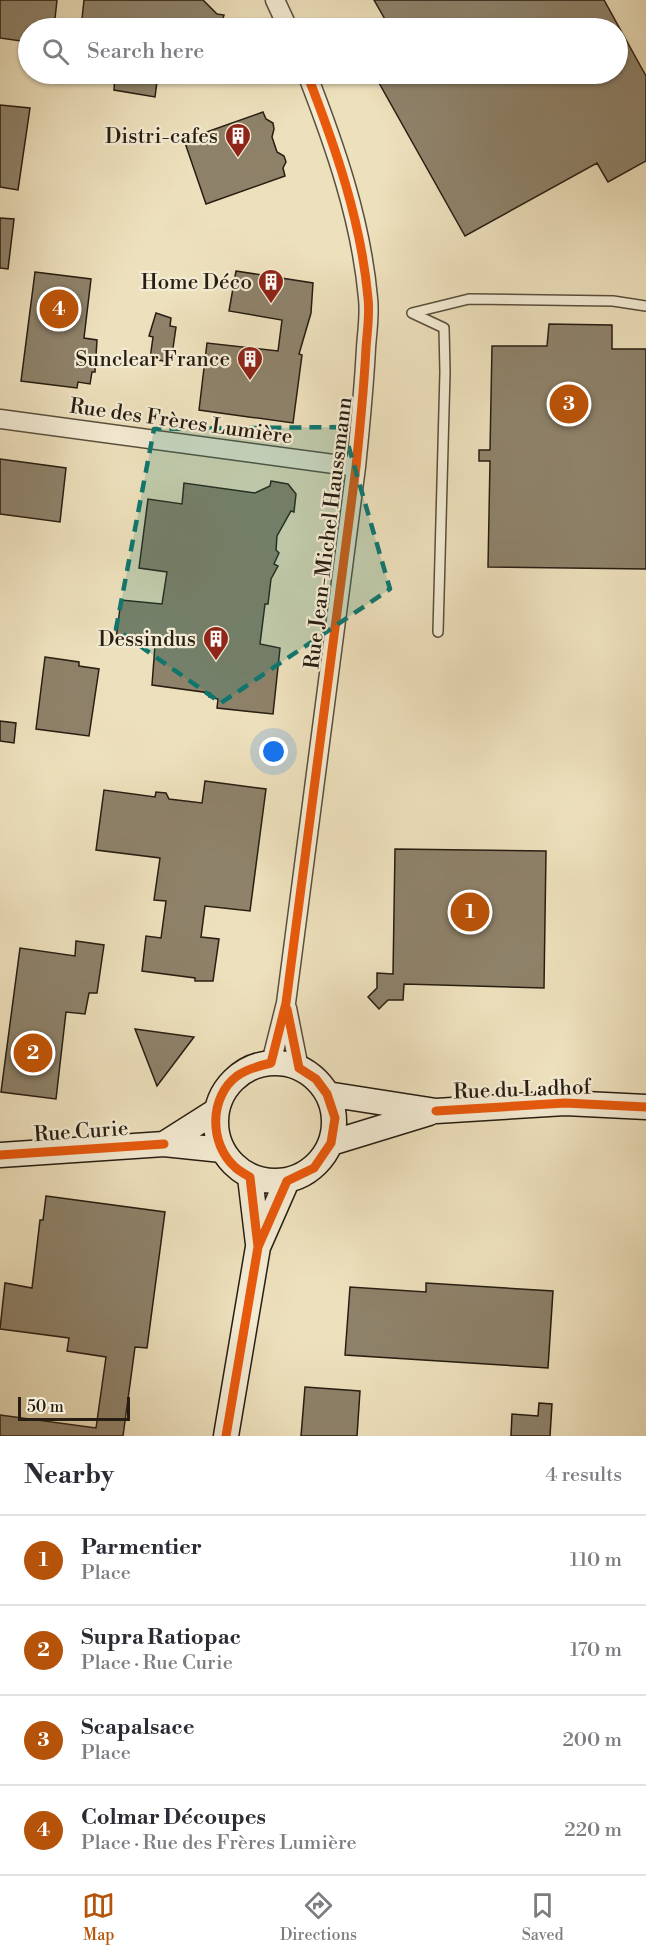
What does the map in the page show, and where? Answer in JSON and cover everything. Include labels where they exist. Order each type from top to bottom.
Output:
[{"type":"main road","points":[[271,1063],[299,1068],[316,1078],[327,1094],[335,1118],[331,1143],[314,1168],[286,1181],[250,1177],[234,1166],[222,1150],[216,1131],[216,1111],[223,1093],[235,1078],[252,1067],[271,1063]]},
{"type":"main road","name":"Rue du Ladhof","points":[[327,1094],[436,1111],[565,1103],[646,1107]]},
{"type":"main road","name":"Rue Curie","points":[[164,1144],[216,1111]]},
{"type":"main road","name":"Rue du Ladhof","points":[[331,1143],[436,1111]]},
{"type":"main road","name":"Rue Curie","points":[[0,1155],[164,1144],[222,1150]]},
{"type":"main road","points":[[250,1177],[258,1247]]},
{"type":"main road","points":[[226,1436],[258,1247],[286,1181]]},
{"type":"street","points":[[274,0],[283,18]]},
{"type":"street","name":"Rue Jean-Michel Haussmann","points":[[271,1063],[286,1003],[356,467],[364,393],[369,300],[352,202],[311,84]]},
{"type":"street","name":"Rue des Frères Lumière","points":[[0,419],[356,467]]},
{"type":"street","name":"Rue Jean-Michel Haussmann","points":[[286,1003],[299,1068]]},
{"type":"lane","points":[[438,632],[445,372],[444,328],[412,313],[469,299],[613,301],[646,306]]},
{"type":"highlighted area","points":[[343,427],[390,589],[221,703],[116,629],[154,429]]},
{"type":"building","points":[[0,0],[57,0],[55,18],[18,18],[18,41],[0,38]]},
{"type":"building","points":[[84,0],[203,0],[217,14],[224,15],[223,18],[82,18]]},
{"type":"building","points":[[374,0],[604,0],[614,18],[384,18]]},
{"type":"building","points":[[628,43],[646,76],[646,161],[608,182],[597,163],[465,236],[380,84],[628,84]]},
{"type":"building","points":[[114,84],[157,84],[155,97],[114,90]]},
{"type":"building","points":[[0,105],[30,108],[18,190],[0,187]]},
{"type":"building","name":"Distri-cafes","points":[[263,112],[266,119],[273,123],[272,137],[277,152],[284,156],[286,162],[283,168],[285,176],[206,204],[184,140]]},
{"type":"building","points":[[0,218],[14,219],[8,269],[0,268]]},
{"type":"building","name":"Sunclear France","points":[[236,271],[313,283],[311,313],[299,354],[302,355],[293,423],[199,410],[207,343],[278,351],[282,320],[229,311]]},
{"type":"building","points":[[35,272],[91,279],[84,338],[97,340],[95,372],[92,372],[90,384],[78,382],[77,388],[21,381]]},
{"type":"building","points":[[156,313],[171,318],[170,326],[176,327],[171,362],[150,359],[153,337],[149,336]]},
{"type":"building","points":[[549,324],[612,325],[612,349],[646,349],[646,569],[488,567],[490,461],[479,461],[479,450],[490,450],[492,346],[547,346]]},
{"type":"building","points":[[0,459],[66,468],[60,522],[0,514]]},
{"type":"building","points":[[271,481],[288,484],[296,494],[294,512],[291,511],[277,536],[276,550],[279,553],[274,564],[278,566],[271,579],[268,604],[265,604],[260,644],[280,648],[273,714],[217,708],[218,699],[209,697],[210,693],[152,685],[155,645],[116,639],[121,600],[162,604],[167,572],[139,568],[148,499],[182,504],[184,483],[255,493],[270,486]]},
{"type":"building","points":[[45,657],[79,662],[79,666],[99,669],[89,736],[36,729]]},
{"type":"building","points":[[0,721],[16,723],[14,743],[0,741]]},
{"type":"building","points":[[205,781],[266,789],[250,911],[205,906],[201,937],[219,939],[213,981],[195,981],[195,978],[142,971],[146,936],[161,938],[166,901],[154,900],[160,858],[96,850],[104,790],[155,797],[156,792],[166,793],[169,799],[202,803]]},
{"type":"building","points":[[395,849],[546,851],[544,988],[404,984],[403,1000],[388,1000],[379,1009],[368,997],[377,988],[377,973],[393,974]]},
{"type":"building","points":[[76,941],[104,945],[97,993],[89,993],[85,1014],[66,1012],[56,1099],[1,1092],[20,948],[75,956]]},
{"type":"building","points":[[135,1029],[194,1037],[157,1086]]},
{"type":"building","points":[[46,1196],[165,1212],[147,1348],[135,1347],[123,1436],[0,1436],[0,1415],[96,1428],[106,1357],[67,1351],[69,1338],[0,1329],[5,1283],[32,1288],[40,1220],[43,1220]]},
{"type":"building","points":[[426,1283],[553,1291],[548,1368],[345,1355],[350,1287],[426,1292]]},
{"type":"building","points":[[305,1387],[360,1391],[357,1436],[301,1436]]},
{"type":"building","points":[[539,1403],[552,1404],[550,1436],[511,1436],[512,1414],[538,1416]]},
{"type":"cycle path","points":[[258,1247],[250,1177],[235,1167],[220,1146],[217,1134],[217,1108],[221,1096],[237,1076],[245,1071],[271,1063],[286,1003],[356,467],[369,317],[365,269],[353,212],[337,156],[311,84]]},
{"type":"cycle path","points":[[226,1436],[258,1247],[287,1181],[314,1168],[331,1143],[335,1118],[327,1094],[316,1079],[299,1068],[287,1009]]},
{"type":"cycle path","points":[[436,1111],[565,1103],[646,1107]]},
{"type":"cycle path","points":[[0,1155],[164,1144]]},
{"type":"place","name":"Distri-cafes","points":[[238,159]]},
{"type":"place","name":"Home Déco","points":[[271,305]]},
{"type":"place","name":"Colmar Découpes","points":[[59,309]]},
{"type":"place","name":"Sunclear France","points":[[250,382]]},
{"type":"place","name":"Scapalsace","points":[[569,404]]},
{"type":"place","name":"Dessindus","points":[[216,662]]},
{"type":"place","name":"Parmentier","points":[[470,912]]},
{"type":"place","name":"Supra Ratiopac","points":[[33,1053]]}]
